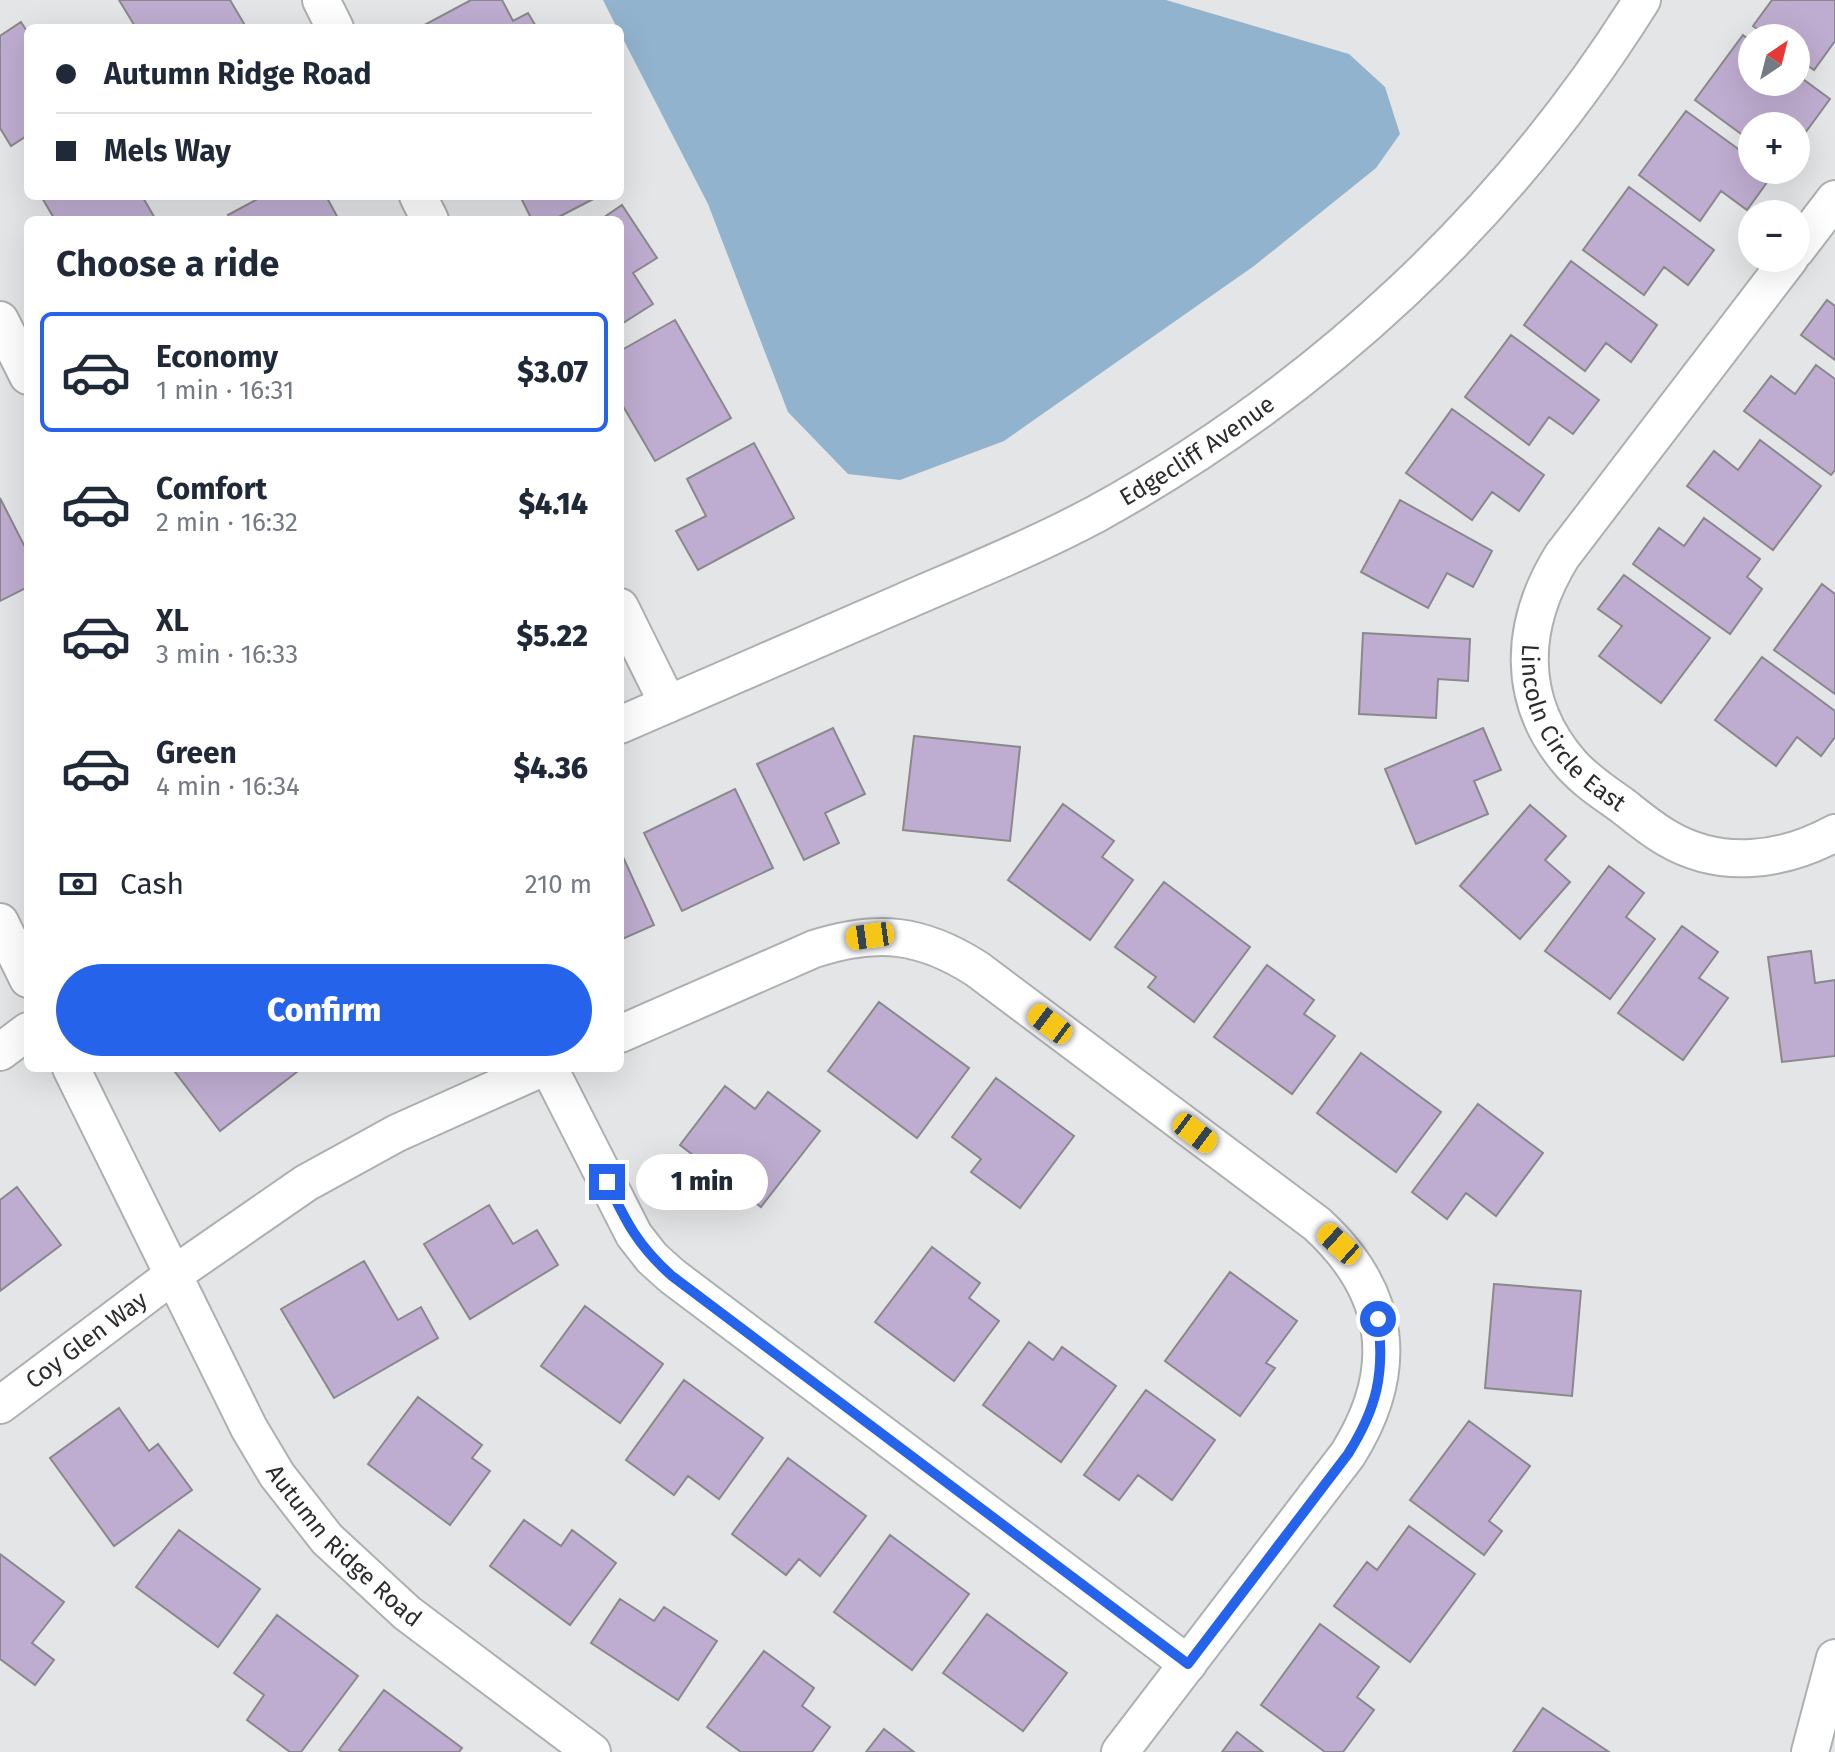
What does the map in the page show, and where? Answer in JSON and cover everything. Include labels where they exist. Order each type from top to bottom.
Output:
[{"type":"street","points":[[321,0],[333,24]]},
{"type":"street","name":"Edgecliff Avenue","points":[[624,723],[992,563],[1094,515],[1191,458],[1306,377],[1391,304],[1471,225],[1545,140],[1611,49],[1642,0]]},
{"type":"street","points":[[1810,232],[1835,199]]},
{"type":"street","name":"Lincoln Circle East","points":[[1779,272],[1562,556],[1537,606],[1530,634],[1529,662],[1533,690],[1554,742],[1593,785],[1667,839],[1707,854],[1749,860],[1805,849],[1835,833]]},
{"type":"street","points":[[0,320],[24,368]]},
{"type":"street","points":[[624,615],[668,704]]},
{"type":"street","points":[[0,922],[24,971]]},
{"type":"street","points":[[624,1032],[814,949],[842,940],[885,937],[927,943],[977,969],[1317,1224],[1339,1244],[1356,1267],[1378,1319],[1382,1347],[1381,1376],[1364,1429],[1120,1752]]},
{"type":"street","points":[[0,1052],[24,1034]]},
{"type":"street","name":"Autumn Ridge Road","points":[[73,1072],[249,1428],[277,1475],[327,1539],[407,1613],[592,1752]]},
{"type":"street","points":[[173,1275],[306,1183],[397,1133],[533,1072]]},
{"type":"street","points":[[551,1072],[634,1235],[652,1258],[1188,1664]]},
{"type":"street","name":"Coy Glen Way","points":[[0,1405],[173,1275]]},
{"type":"street","points":[[1810,1752],[1835,1658]]},
{"type":"water","points":[[603,0],[1166,0],[1349,54],[1385,87],[1400,134],[1376,168],[1254,266],[1004,441],[900,480],[848,474],[788,412],[708,204],[624,41],[624,24],[615,24]]},
{"type":"building","points":[[119,0],[230,0],[244,24],[134,24]]},
{"type":"building","points":[[471,0],[502,0],[513,21],[528,13],[535,24],[426,24]]},
{"type":"building","points":[[1772,0],[1835,0],[1835,41],[1814,70],[1810,67],[1810,24],[1754,24]]},
{"type":"building","points":[[21,22],[24,27],[24,138],[11,146],[0,128],[0,36]]},
{"type":"building","points":[[1738,42],[1738,96],[1810,96],[1810,84],[1830,99],[1810,126],[1810,112],[1738,112],[1738,132],[1695,100]]},
{"type":"building","points":[[1686,111],[1738,149],[1738,184],[1766,184],[1754,200],[1738,200],[1738,203],[1721,191],[1700,221],[1639,175]]},
{"type":"building","points":[[1629,187],[1714,250],[1688,285],[1664,267],[1644,295],[1583,250]]},
{"type":"building","points":[[43,200],[144,200],[154,216],[53,216]]},
{"type":"building","points":[[256,200],[328,200],[337,216],[229,216]]},
{"type":"building","points":[[522,200],[591,200],[561,216],[530,216]]},
{"type":"building","points":[[622,205],[657,258],[633,273],[653,304],[624,322],[624,216],[606,216]]},
{"type":"building","points":[[1571,261],[1657,325],[1631,362],[1606,343],[1585,371],[1524,325]]},
{"type":"building","points":[[1827,300],[1835,306],[1835,360],[1801,335]]},
{"type":"building","points":[[675,320],[731,418],[655,461],[624,408],[624,349]]},
{"type":"building","points":[[1511,335],[1599,400],[1573,434],[1549,417],[1529,445],[1465,397]]},
{"type":"building","points":[[1816,365],[1835,379],[1835,470],[1831,475],[1744,411],[1771,376],[1795,394]]},
{"type":"building","points":[[1452,409],[1544,475],[1519,511],[1492,492],[1472,520],[1406,473]]},
{"type":"building","points":[[1760,440],[1821,486],[1773,550],[1687,486],[1714,451],[1738,470]]},
{"type":"building","points":[[754,443],[794,518],[698,570],[676,531],[706,516],[687,479]]},
{"type":"building","points":[[0,498],[24,545],[24,589],[0,601]]},
{"type":"building","points":[[1400,500],[1492,551],[1473,587],[1447,573],[1428,608],[1361,572]]},
{"type":"building","points":[[1704,518],[1760,559],[1747,577],[1762,589],[1730,634],[1633,564],[1659,528],[1684,546]]},
{"type":"building","points":[[1624,575],[1710,638],[1661,703],[1599,656],[1622,626],[1598,609]]},
{"type":"building","points":[[1822,584],[1835,594],[1835,694],[1774,650]]},
{"type":"building","points":[[1363,633],[1470,639],[1468,681],[1438,679],[1436,718],[1359,714]]},
{"type":"building","points":[[1762,657],[1835,711],[1835,737],[1821,756],[1797,737],[1776,766],[1715,720]]},
{"type":"building","points":[[833,728],[865,794],[825,813],[839,843],[804,860],[757,764]]},
{"type":"building","points":[[1483,728],[1501,770],[1474,781],[1488,814],[1416,844],[1385,769]]},
{"type":"building","points":[[914,736],[1020,747],[1010,841],[903,830]]},
{"type":"building","points":[[735,789],[773,868],[682,911],[644,833]]},
{"type":"building","points":[[1063,804],[1114,841],[1102,857],[1133,880],[1090,940],[1008,880]]},
{"type":"building","points":[[1530,805],[1566,836],[1545,860],[1570,882],[1520,939],[1460,886]]},
{"type":"building","points":[[624,859],[654,925],[624,938]]},
{"type":"building","points":[[1609,866],[1644,893],[1626,917],[1655,939],[1610,999],[1545,951]]},
{"type":"building","points":[[1164,882],[1250,947],[1194,1022],[1148,987],[1156,977],[1115,947]]},
{"type":"building","points":[[1682,926],[1718,952],[1699,978],[1728,998],[1683,1060],[1618,1013]]},
{"type":"building","points":[[1811,951],[1815,983],[1835,980],[1835,1056],[1782,1062],[1768,957]]},
{"type":"building","points":[[1267,965],[1314,1000],[1304,1014],[1335,1036],[1292,1094],[1214,1037]]},
{"type":"building","points":[[879,1002],[969,1068],[917,1138],[828,1071]]},
{"type":"building","points":[[1361,1053],[1441,1112],[1396,1172],[1317,1113]]},
{"type":"building","points":[[175,1072],[297,1072],[220,1131]]},
{"type":"building","points":[[996,1078],[1074,1136],[1020,1208],[971,1172],[981,1159],[952,1137]]},
{"type":"building","points":[[725,1086],[755,1109],[768,1092],[820,1131],[761,1207],[680,1145]]},
{"type":"building","points":[[1478,1104],[1543,1153],[1496,1216],[1466,1193],[1447,1219],[1412,1192]]},
{"type":"building","points":[[17,1187],[61,1245],[0,1291],[0,1200]]},
{"type":"building","points":[[489,1205],[513,1244],[537,1230],[558,1265],[470,1319],[424,1244]]},
{"type":"building","points":[[932,1247],[980,1283],[969,1298],[999,1321],[954,1381],[875,1322]]},
{"type":"building","points":[[364,1261],[398,1320],[421,1307],[438,1338],[334,1398],[281,1309]]},
{"type":"building","points":[[1230,1272],[1297,1321],[1266,1363],[1275,1368],[1240,1416],[1165,1361]]},
{"type":"building","points":[[1494,1284],[1581,1291],[1572,1396],[1485,1388]]},
{"type":"building","points":[[585,1306],[663,1364],[620,1423],[541,1366]]},
{"type":"building","points":[[1029,1342],[1053,1360],[1062,1347],[1116,1386],[1061,1462],[983,1405]]},
{"type":"building","points":[[684,1380],[763,1438],[719,1499],[688,1476],[674,1495],[626,1460]]},
{"type":"building","points":[[1146,1390],[1215,1440],[1172,1500],[1138,1475],[1119,1500],[1084,1475]]},
{"type":"building","points":[[418,1397],[482,1445],[472,1458],[490,1471],[450,1525],[368,1464]]},
{"type":"building","points":[[119,1408],[149,1451],[158,1444],[192,1490],[114,1546],[50,1458]]},
{"type":"building","points":[[1469,1421],[1530,1466],[1489,1521],[1502,1531],[1484,1555],[1410,1500]]},
{"type":"building","points":[[788,1458],[866,1516],[820,1576],[799,1559],[786,1575],[732,1534]]},
{"type":"building","points":[[524,1520],[561,1546],[572,1530],[616,1563],[570,1625],[490,1566]]},
{"type":"building","points":[[1409,1526],[1475,1574],[1410,1662],[1334,1606],[1367,1562],[1377,1570]]},
{"type":"building","points":[[179,1530],[260,1589],[218,1647],[136,1587]]},
{"type":"building","points":[[890,1535],[969,1594],[912,1670],[834,1612]]},
{"type":"building","points":[[0,1554],[64,1602],[32,1643],[54,1660],[35,1685],[0,1659]]},
{"type":"building","points":[[620,1599],[654,1621],[664,1607],[717,1641],[678,1700],[591,1643]]},
{"type":"building","points":[[987,1614],[1067,1673],[1023,1731],[943,1673]]},
{"type":"building","points":[[277,1615],[358,1676],[301,1752],[290,1752],[247,1720],[264,1695],[234,1673]]},
{"type":"building","points":[[1320,1624],[1379,1667],[1357,1697],[1374,1710],[1343,1752],[1325,1752],[1261,1705]]},
{"type":"building","points":[[764,1651],[814,1688],[802,1706],[830,1727],[812,1752],[741,1752],[707,1727]]},
{"type":"building","points":[[384,1690],[462,1748],[459,1752],[339,1750]]},
{"type":"building","points":[[1543,1708],[1609,1752],[1513,1752]]},
{"type":"building","points":[[884,1729],[914,1752],[866,1752]]},
{"type":"building","points":[[1237,1732],[1263,1752],[1222,1752]]},
{"type":"route","points":[[607,1182],[634,1235],[652,1258],[672,1276],[1188,1664],[1364,1429],[1381,1376],[1382,1347],[1378,1319]]}]
